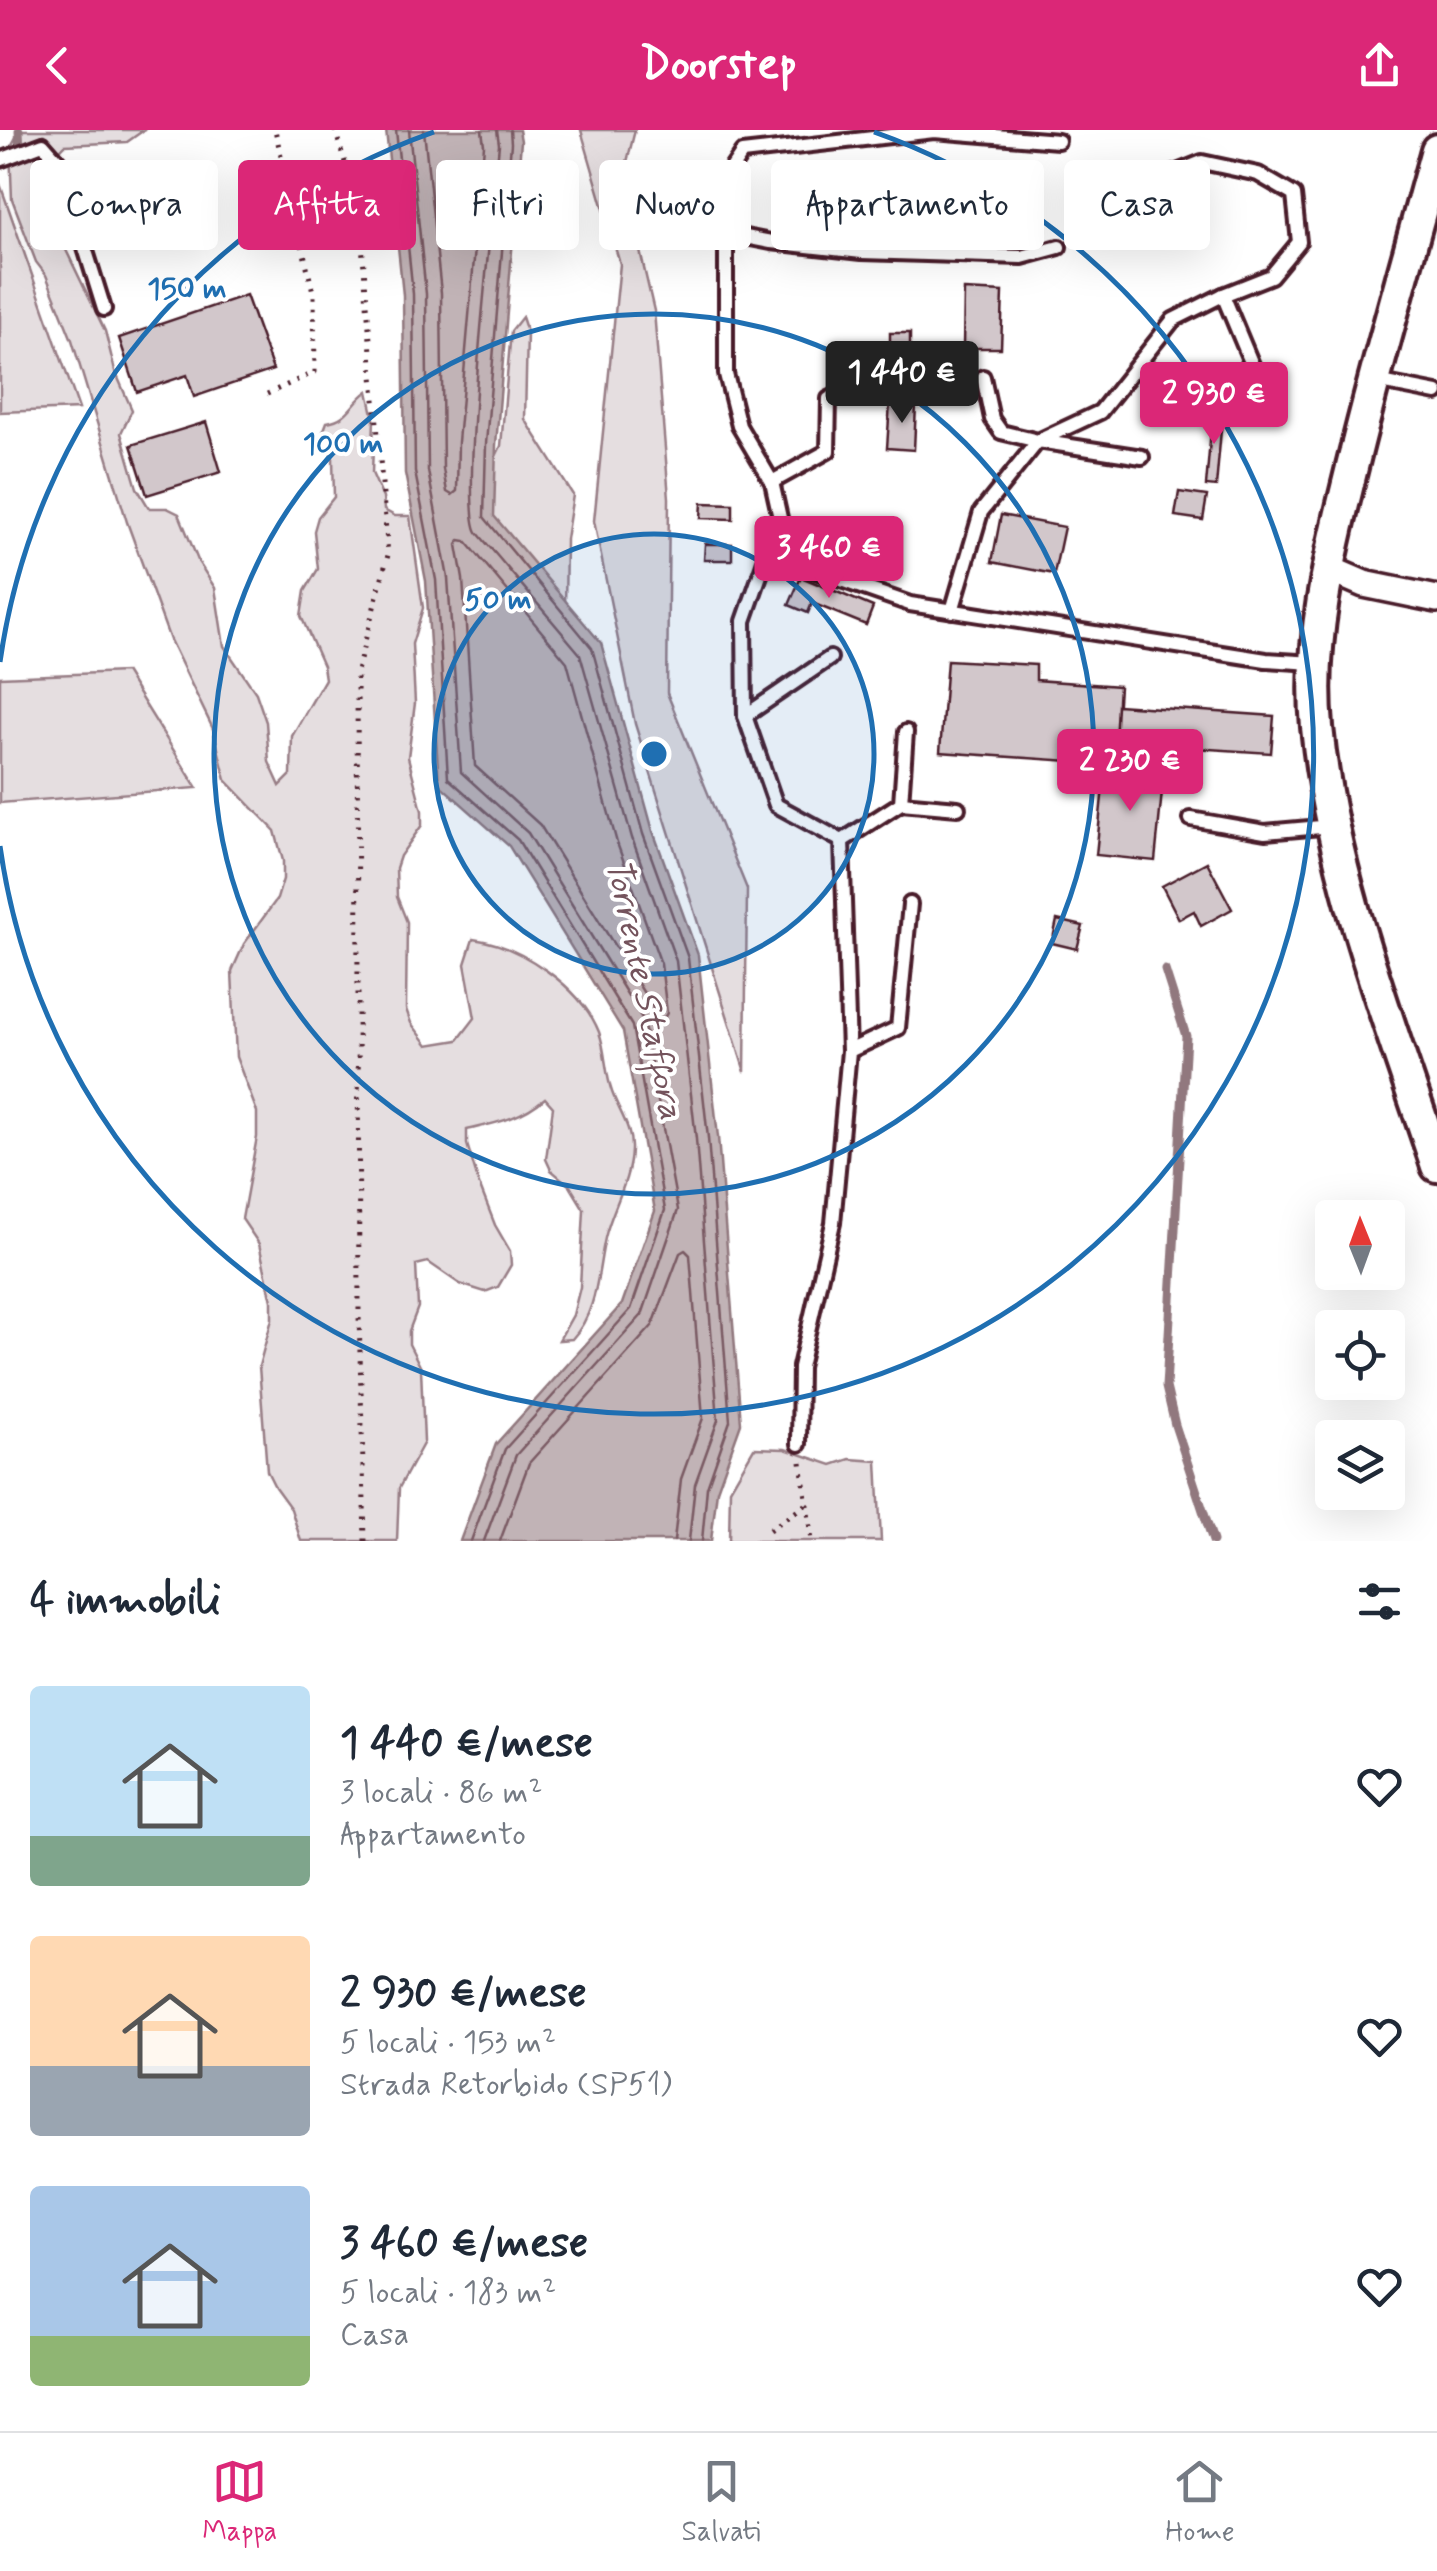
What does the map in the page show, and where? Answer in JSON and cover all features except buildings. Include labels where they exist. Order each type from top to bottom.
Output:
[{"type":"street","points":[[1437,150],[1327,568],[1316,663],[1317,726],[1332,826],[1360,930],[1437,1166]]},
{"type":"street","points":[[1327,568],[1364,584],[1437,599]]},
{"type":"lane","points":[[737,160],[742,153],[934,131],[1058,140]]},
{"type":"lane","points":[[0,160],[43,144],[58,162],[104,309]]},
{"type":"lane","points":[[952,610],[982,512],[1038,441],[1100,412],[1174,320],[1271,276],[1299,242],[1294,195],[1258,174],[1210,164]]},
{"type":"lane","points":[[751,238],[862,252],[1022,256],[1060,247]]},
{"type":"lane","points":[[725,250],[726,374],[738,426],[772,482],[780,518],[744,622],[746,716],[776,805],[842,841]]},
{"type":"lane","points":[[1223,295],[1254,366]]},
{"type":"lane","points":[[982,377],[992,418],[1001,432],[1142,456]]},
{"type":"lane","points":[[1374,380],[1437,393]]},
{"type":"lane","points":[[772,482],[828,451],[830,399],[850,389]]},
{"type":"lane","points":[[767,554],[910,604],[1266,660],[1316,663]]},
{"type":"lane","points":[[746,716],[830,658]]},
{"type":"lane","points":[[902,803],[906,732]]},
{"type":"lane","points":[[842,841],[902,803],[958,808]]},
{"type":"lane","points":[[1190,819],[1265,832],[1332,826]]},
{"type":"lane","points":[[799,1444],[800,1367],[834,1223],[850,1051],[842,841]]},
{"type":"lane","points":[[850,1051],[898,1028],[910,904]]},
{"type":"path","points":[[267,394],[316,372],[314,296],[275,130]]},
{"type":"path","points":[[334,130],[359,208],[388,555],[357,671],[359,1316],[365,1541]]},
{"type":"path","points":[[799,1444],[812,1541]]},
{"type":"path","points":[[769,1530],[807,1504]]},
{"type":"shaded area","points":[[20,130],[144,130],[127,142],[65,145],[51,160],[30,160],[30,246],[12,199],[10,148]]},
{"type":"shaded area","points":[[581,130],[635,130],[628,160],[599,160],[599,192]]},
{"type":"shaded area","points":[[0,184],[79,409],[0,412]]},
{"type":"shaded area","points":[[31,250],[66,250],[105,331],[115,371],[132,410],[121,433],[137,488],[149,508],[167,508],[179,514],[199,563],[215,588],[224,646],[256,693],[266,722],[269,762],[280,786],[291,775],[292,736],[325,679],[301,616],[305,591],[318,569],[314,531],[318,517],[334,497],[333,458],[322,435],[327,422],[345,414],[368,391],[374,419],[372,473],[384,510],[395,516],[410,516],[423,608],[412,644],[415,703],[408,757],[422,825],[396,868],[397,897],[407,922],[406,1009],[411,1023],[428,1045],[458,1040],[475,1018],[465,964],[473,939],[529,959],[564,984],[590,1015],[599,1032],[612,1092],[629,1134],[628,1173],[605,1238],[592,1304],[572,1339],[559,1340],[573,1315],[580,1287],[584,1209],[546,1159],[553,1107],[545,1098],[518,1115],[467,1130],[467,1144],[479,1184],[510,1251],[511,1265],[498,1287],[485,1292],[460,1284],[428,1262],[416,1265],[418,1307],[409,1331],[409,1344],[421,1368],[424,1442],[399,1488],[397,1541],[301,1541],[291,1509],[267,1471],[259,1366],[272,1319],[272,1301],[259,1244],[242,1219],[257,1137],[257,1112],[236,1057],[232,971],[244,944],[277,899],[283,861],[275,831],[226,780],[213,729],[170,640],[127,522],[72,340],[46,275]]},
{"type":"shaded area","points":[[616,250],[640,250],[654,311],[669,498],[667,693],[747,889],[745,1072],[635,724],[594,521],[620,264]]},
{"type":"shaded area","points":[[522,317],[527,332],[525,419],[573,495],[566,539],[565,612],[494,610],[488,473],[501,446],[511,331]]},
{"type":"shaded area","points":[[125,672],[197,788],[0,803],[0,677]]},
{"type":"shaded area","points":[[754,1448],[785,1449],[832,1465],[850,1459],[877,1461],[881,1541],[729,1541],[730,1489]]},
{"type":"water","name":"Torrente Staffora","points":[[386,130],[519,130],[519,160],[436,160],[436,250],[512,250],[494,516],[601,643],[653,831],[698,955],[718,1137],[741,1423],[717,1490],[711,1541],[460,1541],[496,1444],[622,1304],[655,1211],[623,1031],[509,846],[439,784],[426,581],[405,473],[403,295],[398,250],[416,250],[416,160],[389,160]]},
{"type":"waterway","points":[[19,130],[20,152]]},
{"type":"waterway","points":[[1165,970],[1186,1036],[1166,1387],[1213,1541]]}]
